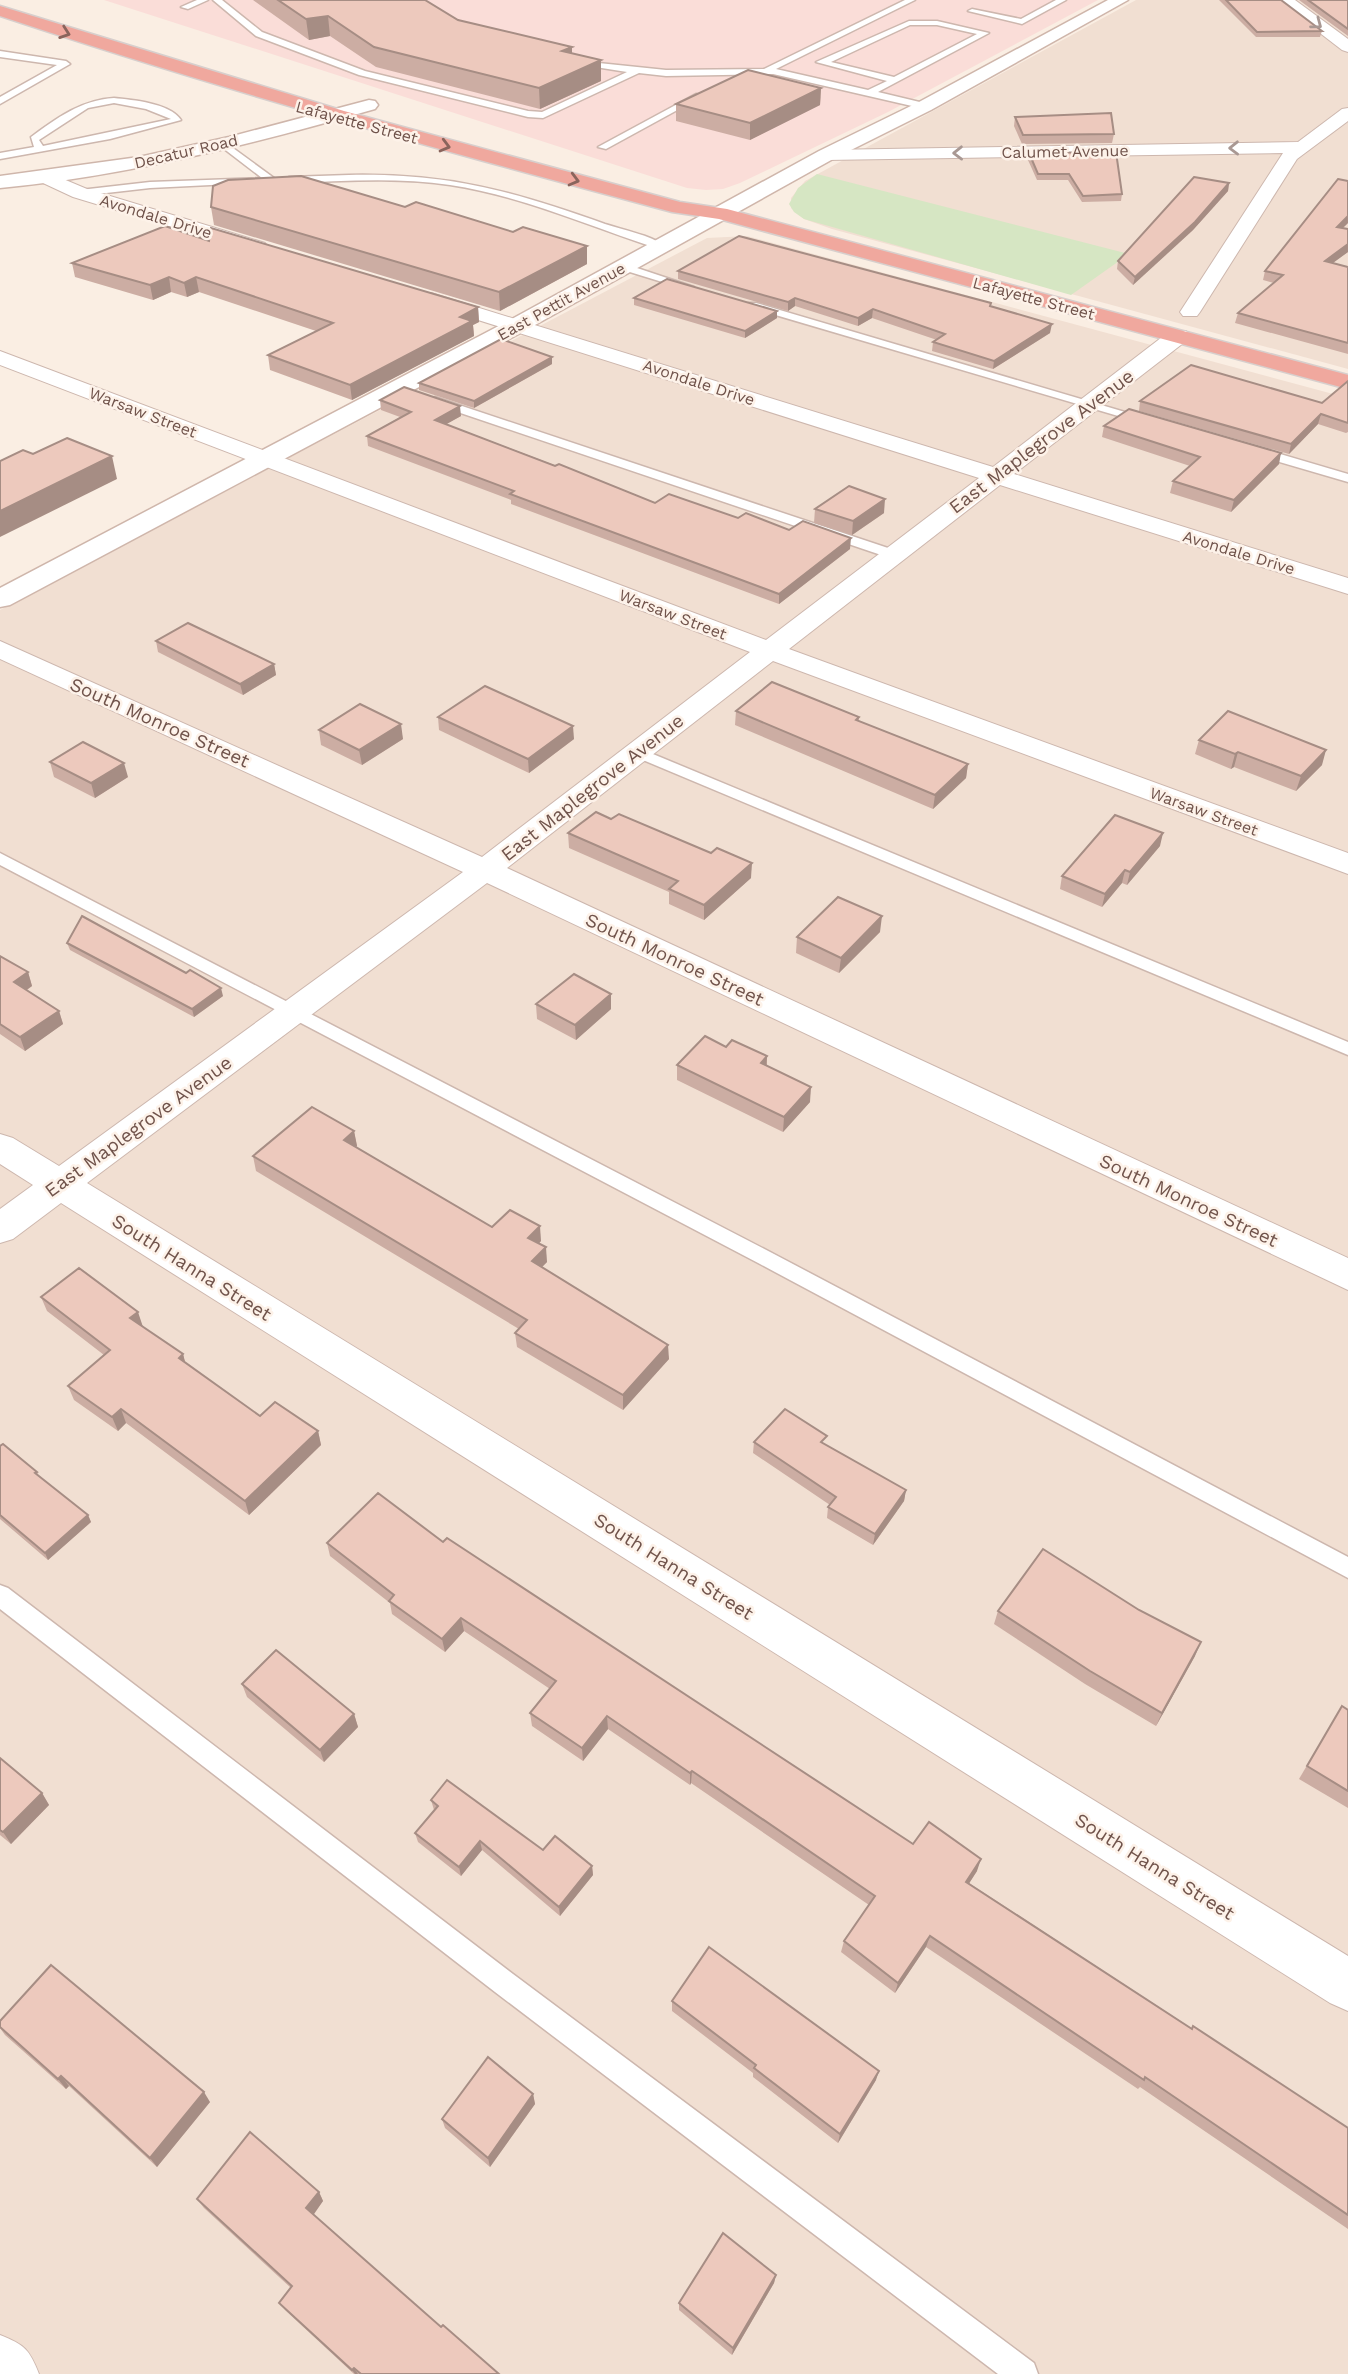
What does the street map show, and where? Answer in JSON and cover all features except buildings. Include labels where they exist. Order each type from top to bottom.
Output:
[{"type":"highway","name":"Lafayette Street","points":[[0,11],[332,116],[679,208],[720,213],[1184,324],[1348,382]]},
{"type":"highway","name":"Lafayette Street","points":[[335,95],[697,195],[720,213]]},
{"type":"street","name":"East Pettit Avenue","points":[[0,599],[266,459],[412,393],[519,325],[660,246],[1120,0]]},
{"type":"street","points":[[1285,0],[1348,47]]},
{"type":"street","name":"Decatur Road","points":[[0,182],[49,179],[162,157],[369,105]]},
{"type":"street","name":"East Maplegrove Avenue","points":[[0,1229],[485,870],[1090,404],[1184,324],[1290,156],[1348,113]]},
{"type":"street","points":[[1327,129],[1348,133]]},
{"type":"street","name":"Calumet Avenue","points":[[826,155],[1303,147]]},
{"type":"street","name":"Avondale Drive","points":[[49,179],[80,193],[277,253]]},
{"type":"street","name":"Avondale Drive","points":[[409,292],[1348,586]]},
{"type":"street","name":"Warsaw Street","points":[[0,357],[768,650],[1348,864]]},
{"type":"street","name":"South Monroe Street","points":[[0,649],[485,870],[1348,1275]]},
{"type":"street","name":"South Hanna Street","points":[[0,1147],[1348,1985]]},
{"type":"street","points":[[0,2364],[10,2374]]},
{"type":"lane","points":[[185,7],[204,0]]},
{"type":"lane","points":[[217,0],[260,34],[362,73],[528,114],[543,115],[637,71]]},
{"type":"lane","points":[[766,71],[911,0]]},
{"type":"lane","points":[[982,5],[972,11],[1022,22],[1062,0]]},
{"type":"lane","points":[[824,62],[909,23],[937,23],[985,33],[870,93]]},
{"type":"lane","points":[[0,54],[66,64],[0,101]]},
{"type":"lane","points":[[796,55],[895,80]]},
{"type":"lane","points":[[592,64],[637,71],[766,71],[925,106]]},
{"type":"lane","points":[[726,84],[754,71]]},
{"type":"lane","points":[[603,147],[632,134],[663,113],[705,94]]},
{"type":"lane","points":[[0,156],[40,149],[136,132],[176,120],[173,115],[140,103],[116,99],[99,100],[65,116],[34,139],[40,149]]},
{"type":"lane","points":[[222,143],[271,180]]},
{"type":"lane","points":[[80,193],[150,184],[414,177],[453,182],[527,201],[660,246]]},
{"type":"lane","points":[[624,267],[702,291]]},
{"type":"lane","points":[[741,302],[1164,425]]},
{"type":"lane","points":[[412,393],[892,554]]},
{"type":"lane","points":[[1238,446],[1348,478]]},
{"type":"lane","points":[[636,752],[1348,1049]]},
{"type":"lane","points":[[0,858],[1348,1568]]},
{"type":"lane","points":[[0,1595],[503,1983],[1023,2374]]},
{"type":"shaded area","points":[[104,0],[1098,0],[888,112],[740,183],[723,189],[706,190],[687,188]]},
{"type":"shaded area","points":[[1136,0],[1348,0],[1348,369],[832,229],[804,219],[791,208],[791,198],[805,181]]},
{"type":"shaded area","points":[[747,236],[1348,398],[1348,2374],[0,2374],[0,610],[707,238]]},
{"type":"green space","points":[[817,174],[1129,254],[1071,295],[804,219],[794,212],[789,204],[798,188]]}]
